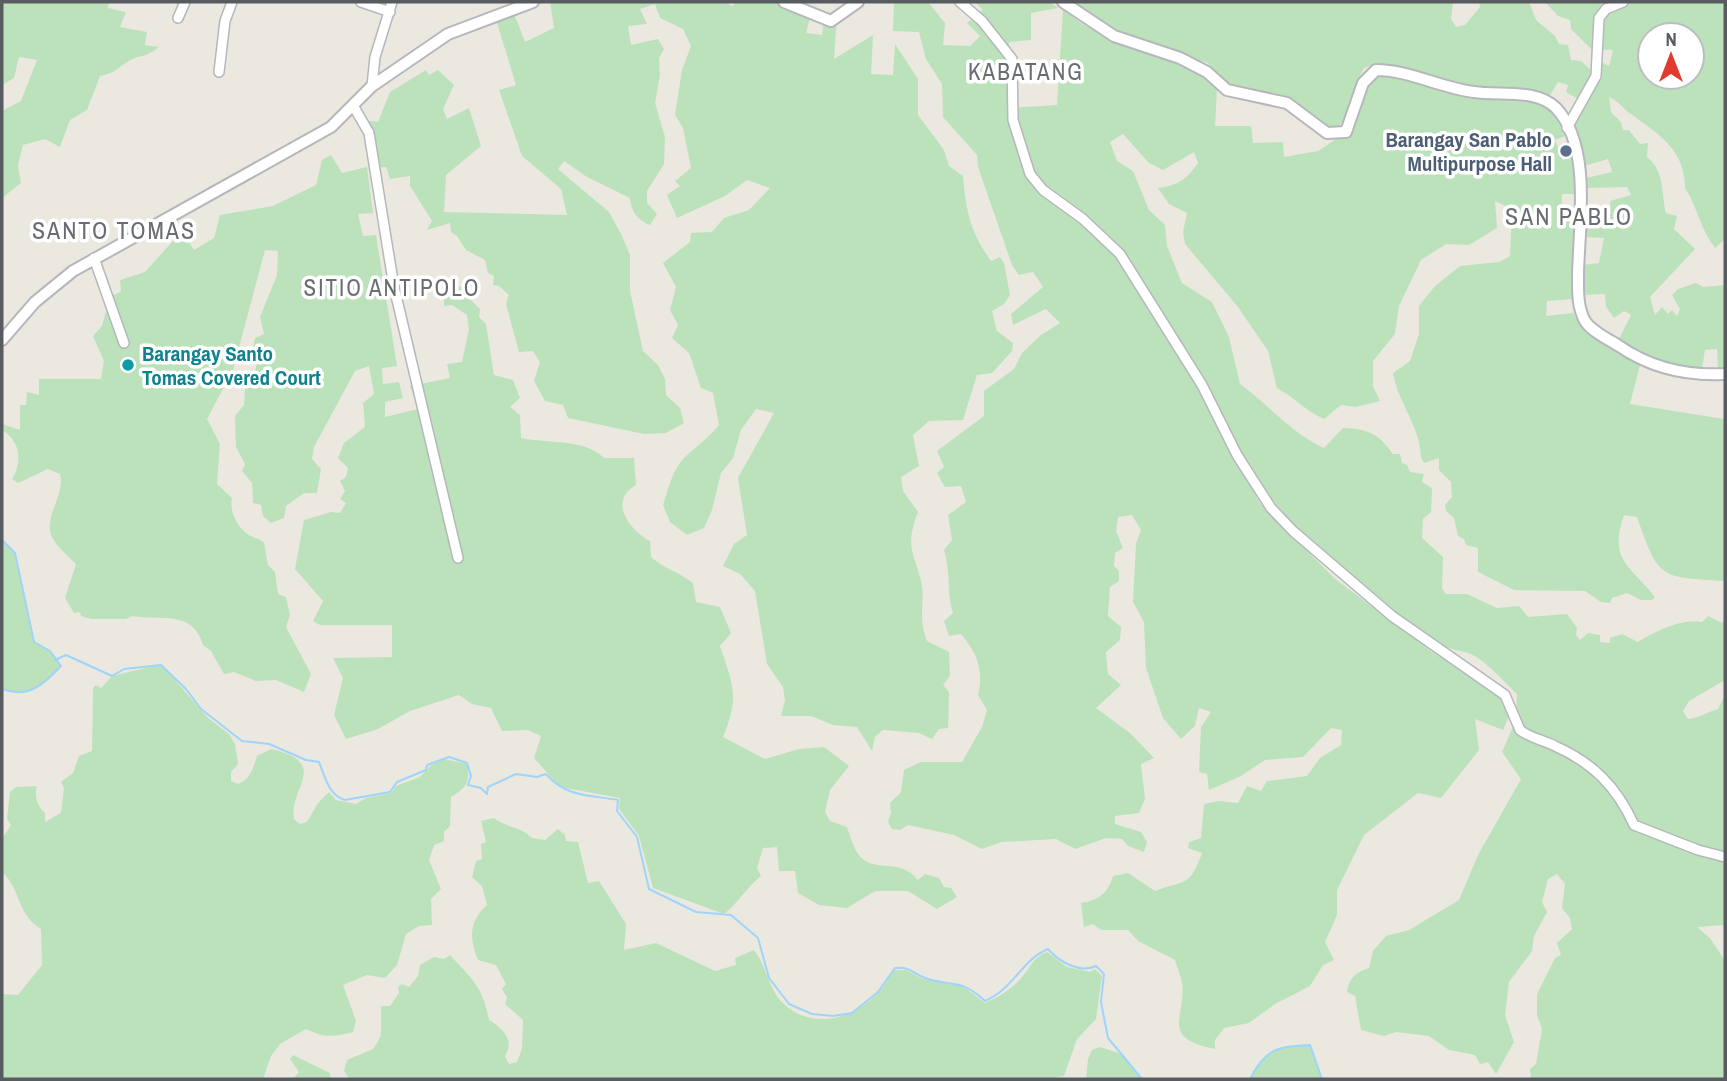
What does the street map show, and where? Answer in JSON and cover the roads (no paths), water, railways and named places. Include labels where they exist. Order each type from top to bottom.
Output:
[{"type":"street","points":[[178,18],[186,2]]},
{"type":"street","points":[[219,72],[225,21],[232,2]]},
{"type":"street","points":[[361,2],[390,12]]},
{"type":"street","points":[[372,86],[373,66],[392,2]]},
{"type":"street","points":[[2,340],[47,290],[94,258],[270,164],[331,127],[354,107],[372,86],[448,34],[533,2]]},
{"type":"street","points":[[784,2],[831,20],[858,2]]},
{"type":"street","points":[[960,2],[982,21],[1012,59],[1013,120],[1030,174],[1043,190],[1083,219],[1121,254],[1202,385],[1237,455],[1275,514],[1392,616],[1505,695],[1520,730],[1594,768],[1617,793],[1633,825],[1698,850],[1725,856]]},
{"type":"street","points":[[1063,2],[1114,36],[1180,58],[1207,72],[1227,90],[1287,103],[1327,133],[1346,132],[1366,76],[1380,70],[1475,93],[1541,98],[1558,110],[1580,164],[1578,296],[1589,326],[1625,351],[1656,366],[1685,373],[1725,374]]},
{"type":"street","points":[[1567,128],[1596,76],[1598,19],[1606,9],[1623,2]]},
{"type":"street","points":[[354,107],[369,133],[394,287],[458,558]]},
{"type":"street","points":[[94,258],[124,343]]},
{"type":"waterway","points":[[2,540],[15,553],[34,642],[50,651],[61,666],[42,684],[28,691],[12,692],[2,689]]},
{"type":"waterway","points":[[55,660],[66,655],[112,676],[124,669],[161,665],[186,689],[201,709],[242,741],[269,744],[306,760],[319,762],[331,789],[339,798],[345,800],[390,792],[397,782],[426,770],[427,765],[449,757],[467,763],[471,776],[468,785],[481,788],[487,794],[488,787],[516,774],[537,777],[546,774],[570,791],[618,800],[617,811],[637,837],[649,889],[696,912],[731,915],[758,938],[769,978],[789,1004],[812,1014],[833,1016],[852,1013],[878,992],[895,968],[907,969],[935,981],[962,986],[985,1001],[1004,989],[1031,960],[1048,949],[1070,965],[1083,968],[1096,966],[1104,974],[1101,1002],[1108,1038],[1142,1079]]},
{"type":"waterway","points":[[1250,1079],[1261,1061],[1274,1051],[1310,1045],[1322,1079]]},
{"type":"place","name":"Barangay San Pablo Multipurpose Hall","points":[[1566,151]]},
{"type":"place","name":"Barangay Santo Tomas Covered Court","points":[[128,365]]},
{"type":"district","name":"KABATANG","points":[[1026,71]]},
{"type":"district","name":"SAN PABLO","points":[[1569,216]]},
{"type":"district","name":"SANTO TOMAS","points":[[114,230]]},
{"type":"district","name":"SITIO ANTIPOLO","points":[[392,287]]}]
